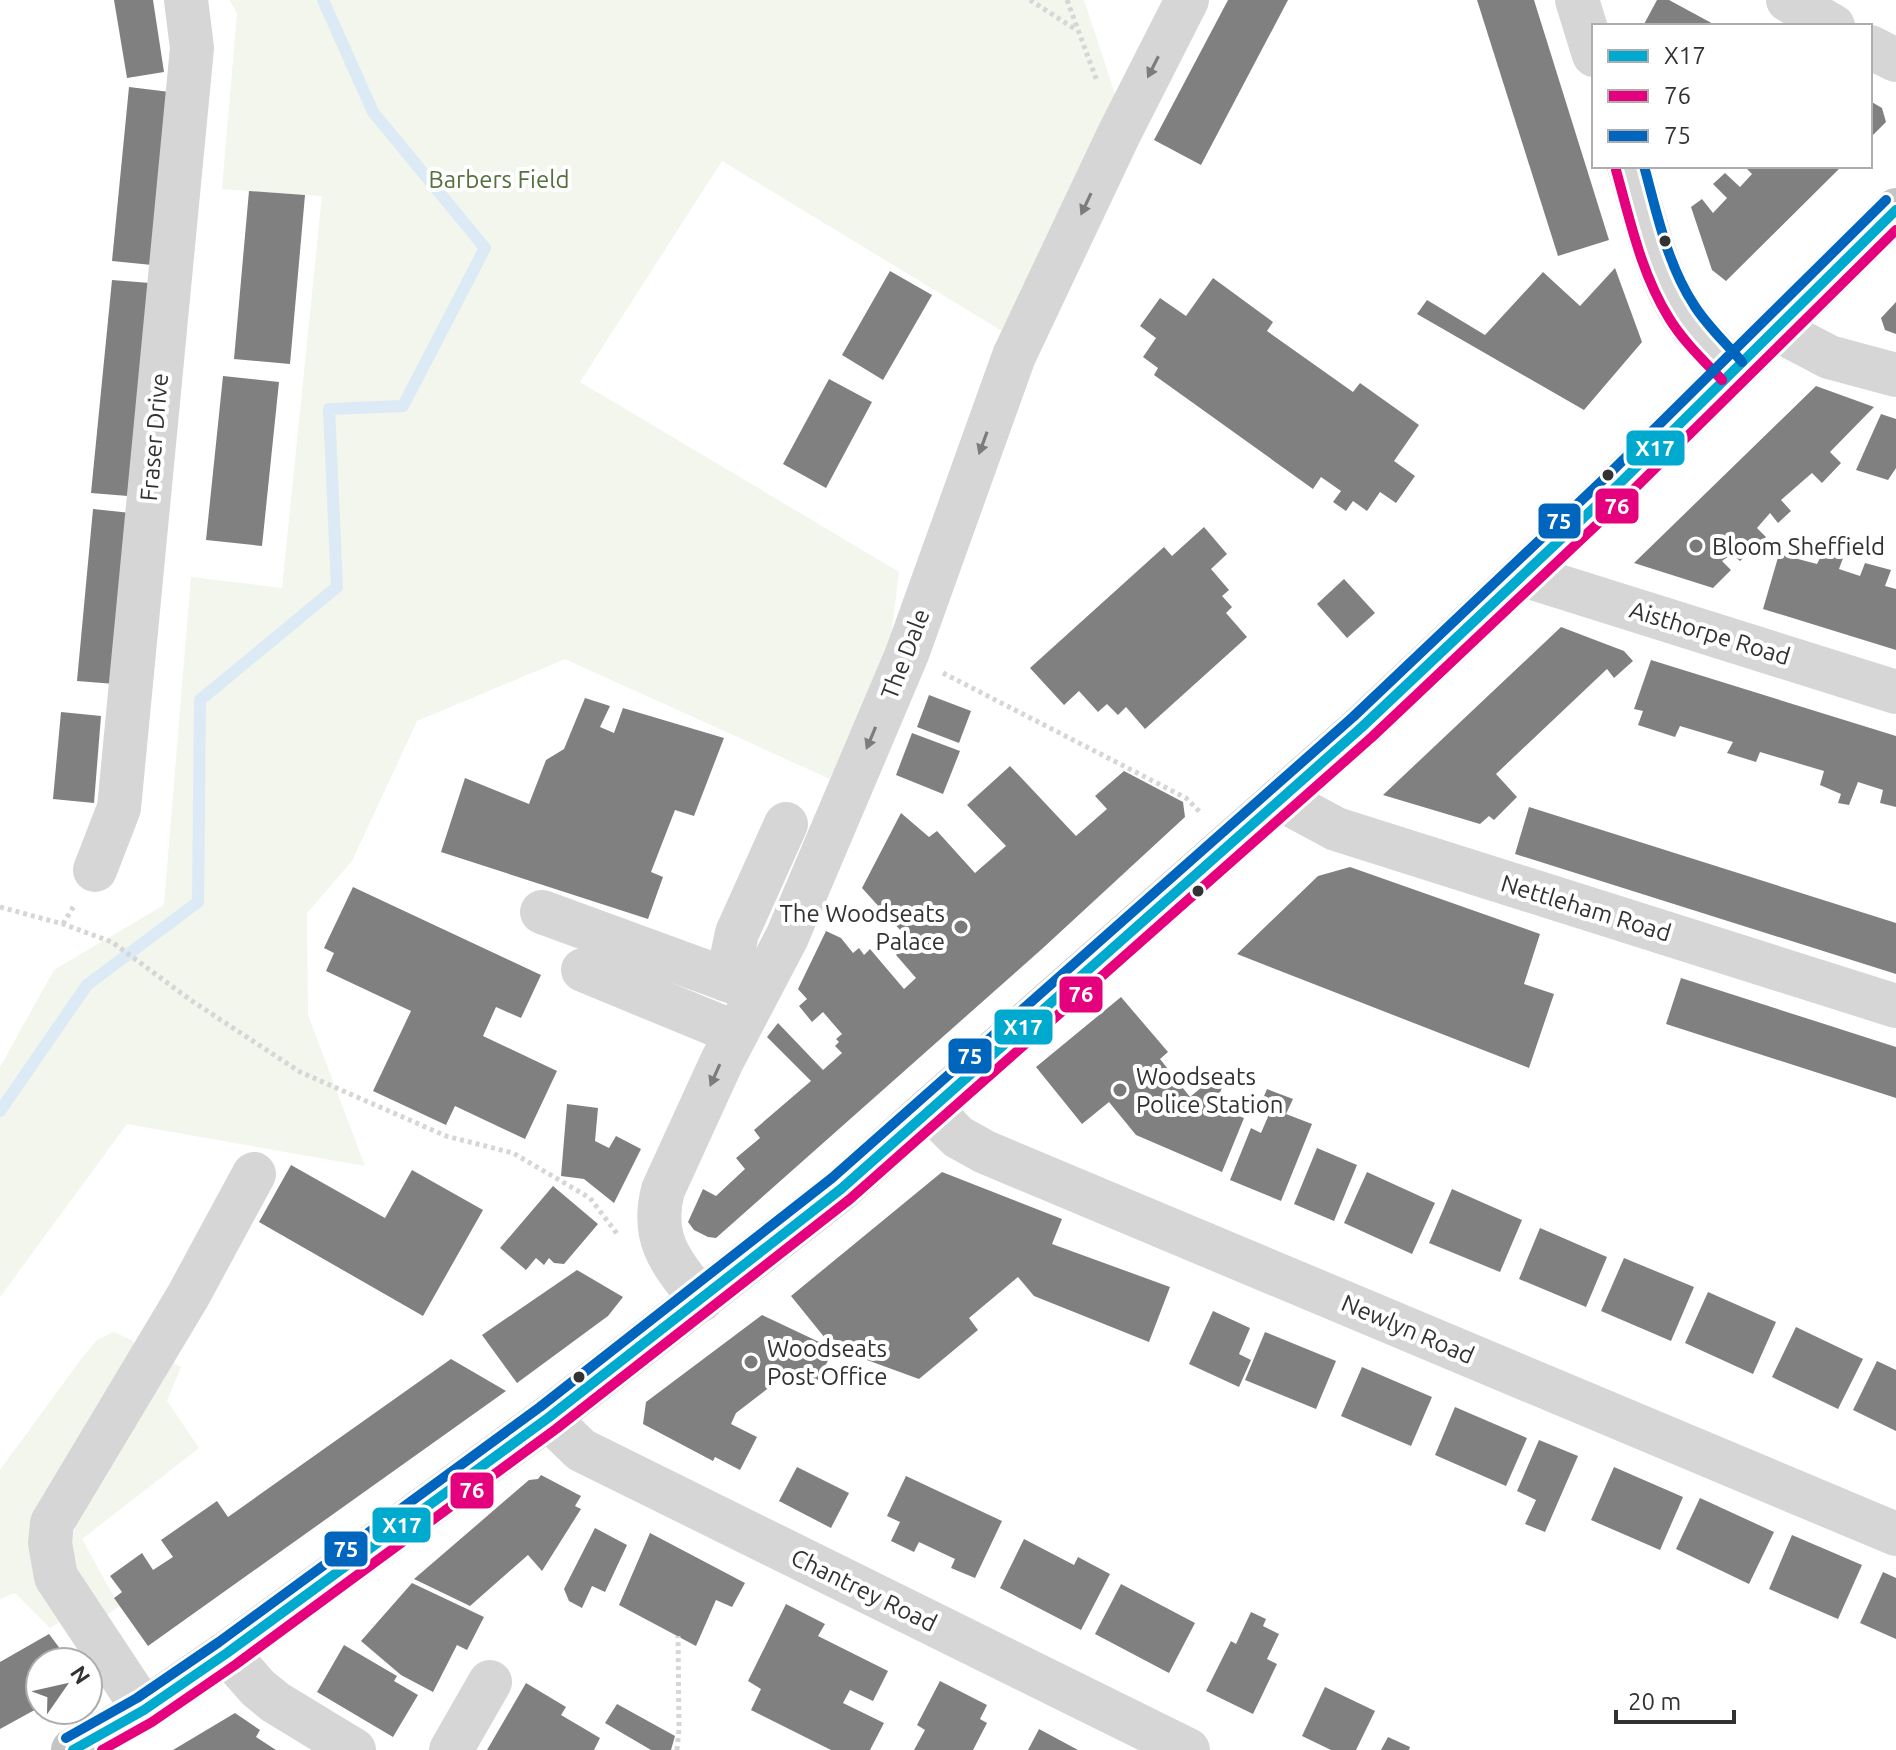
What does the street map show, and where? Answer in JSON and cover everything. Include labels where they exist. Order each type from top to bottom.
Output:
[{"type":"highway","points":[[73,1750],[144,1710],[227,1653],[548,1418],[841,1189],[1362,727],[1616,487],[1896,210]]},
{"type":"street","name":"Fraser Drive","points":[[95,870],[119,808],[192,48],[186,0]]},
{"type":"street","name":"The Dale","points":[[701,1300],[665,1251],[658,1230],[658,1209],[663,1190],[736,1033],[743,985],[787,937],[907,654],[1014,356],[1119,134],[1187,0]]},
{"type":"street","points":[[1577,0],[1592,49]]},
{"type":"street","points":[[1788,0],[1830,24]]},
{"type":"street","points":[[1630,168],[1674,300],[1695,331],[1732,371]]},
{"type":"street","points":[[1776,329],[1829,357],[1896,375]]},
{"type":"street","name":"Aisthorpe Road","points":[[1523,575],[1896,692]]},
{"type":"street","name":"Nettleham Road","points":[[1280,799],[1336,829],[1896,1006]]},
{"type":"street","points":[[542,912],[743,985],[737,933],[786,824]]},
{"type":"street","points":[[583,970],[736,1033]]},
{"type":"street","name":"Newlyn Road","points":[[930,1109],[958,1137],[985,1152],[1896,1534]]},
{"type":"street","points":[[144,1710],[56,1577],[50,1543],[52,1523],[188,1296],[254,1174]]},
{"type":"street","name":"Chantrey Road","points":[[548,1418],[581,1450],[1188,1750]]},
{"type":"street","points":[[227,1653],[265,1695],[354,1750]]},
{"type":"street","points":[[451,1750],[490,1682]]},
{"type":"path","points":[[1030,0],[1076,29]]},
{"type":"path","points":[[1067,0],[1119,134]]},
{"type":"path","points":[[907,654],[1186,798],[1230,842]]},
{"type":"path","points":[[0,907],[63,924],[112,942],[192,1001],[300,1072],[446,1136],[513,1153],[526,1160],[590,1198],[626,1245]]},
{"type":"path","points":[[677,1750],[678,1636]]},
{"type":"green space","name":"Barbers Field","points":[[230,0],[1084,0],[1117,100],[1007,334],[722,161],[580,382],[899,572],[888,660],[830,779],[565,659],[417,721],[352,861],[307,913],[308,1015],[365,1166],[127,1124],[0,1297],[0,1067],[54,970],[164,905],[191,577],[282,588],[322,196],[222,189],[237,14]]},
{"type":"green space","points":[[114,1332],[133,1341],[135,1353],[45,1514],[61,1621],[50,1628],[15,1593],[0,1599],[0,1470],[82,1358],[97,1340]]},
{"type":"green space","points":[[155,1353],[181,1367],[167,1401],[199,1448],[82,1539],[119,1606],[103,1618],[79,1583],[69,1552],[81,1506]]},
{"type":"building","points":[[114,0],[153,0],[164,72],[127,78]]},
{"type":"building","points":[[1228,0],[1288,0],[1201,165],[1154,140]]},
{"type":"building","points":[[1477,0],[1534,0],[1609,240],[1558,256]]},
{"type":"building","points":[[1657,0],[1669,0],[1713,24],[1644,24]]},
{"type":"building","points":[[129,87],[170,92],[152,265],[112,261]]},
{"type":"building","points":[[1872,102],[1882,108],[1886,122],[1872,136]]},
{"type":"building","points":[[1746,168],[1840,168],[1726,281],[1712,270],[1691,207],[1702,199],[1713,213],[1727,198],[1713,184],[1725,173],[1740,187],[1752,174]]},
{"type":"building","points":[[249,191],[305,195],[290,364],[234,359]]},
{"type":"building","points":[[1615,268],[1642,342],[1584,410],[1417,314],[1427,300],[1485,335],[1543,272],[1580,306]]},
{"type":"building","points":[[890,271],[932,295],[883,380],[842,355]]},
{"type":"building","points":[[1213,278],[1273,322],[1267,331],[1353,392],[1360,383],[1419,425],[1394,461],[1415,476],[1396,503],[1380,492],[1367,511],[1353,501],[1346,511],[1333,502],[1341,491],[1321,477],[1313,489],[1154,375],[1158,368],[1143,357],[1156,338],[1140,326],[1160,298],[1186,316]]},
{"type":"building","points":[[112,280],[150,283],[128,496],[91,493]]},
{"type":"building","points":[[1896,302],[1896,334],[1885,330],[1881,318]]},
{"type":"building","points":[[223,376],[279,382],[262,546],[206,540]]},
{"type":"building","points":[[829,379],[872,402],[826,488],[783,464]]},
{"type":"building","points":[[1816,386],[1874,407],[1830,452],[1841,463],[1822,483],[1812,473],[1781,500],[1791,511],[1778,523],[1770,513],[1757,528],[1766,537],[1740,561],[1732,554],[1722,561],[1731,570],[1713,588],[1634,563]]},
{"type":"building","points":[[1881,414],[1896,419],[1896,468],[1888,480],[1856,470]]},
{"type":"building","points":[[93,509],[131,513],[115,684],[77,681]]},
{"type":"building","points":[[1204,527],[1227,554],[1211,569],[1229,590],[1222,596],[1232,607],[1226,613],[1247,637],[1145,729],[1126,707],[1118,715],[1107,704],[1098,712],[1079,691],[1064,705],[1030,668],[1164,547],[1172,556]]},
{"type":"building","points":[[1823,552],[1843,558],[1839,569],[1860,576],[1865,563],[1891,570],[1885,586],[1896,589],[1896,650],[1763,609],[1779,554],[1817,564]]},
{"type":"building","points":[[1344,579],[1375,613],[1347,638],[1317,604]]},
{"type":"building","points":[[1561,627],[1624,651],[1633,661],[1614,678],[1607,669],[1496,774],[1517,797],[1494,820],[1489,816],[1480,824],[1383,795]]},
{"type":"building","points":[[1651,660],[1896,736],[1896,807],[1880,803],[1883,790],[1858,782],[1849,805],[1838,803],[1841,794],[1820,785],[1824,771],[1760,752],[1756,762],[1727,753],[1733,742],[1680,726],[1675,737],[1638,725],[1643,711],[1634,709]]},
{"type":"building","points":[[929,695],[971,711],[959,743],[917,727]]},
{"type":"building","points":[[585,698],[610,706],[600,727],[614,733],[623,708],[724,738],[694,816],[675,810],[651,872],[663,877],[648,919],[441,852],[465,778],[529,804],[546,760],[564,749]]},
{"type":"building","points":[[61,712],[101,716],[94,803],[53,799]]},
{"type":"building","points":[[912,733],[960,751],[943,794],[896,775]]},
{"type":"building","points":[[1010,766],[1076,836],[1107,809],[1095,796],[1124,771],[1183,802],[1185,817],[1043,948],[716,1238],[694,1230],[688,1222],[703,1189],[716,1196],[745,1169],[736,1158],[760,1138],[754,1130],[811,1081],[767,1037],[778,1023],[823,1070],[842,1053],[835,1046],[839,1042],[836,1039],[842,1034],[823,1012],[812,1022],[799,1006],[807,999],[798,989],[826,931],[841,938],[853,953],[859,948],[864,955],[870,949],[904,989],[916,978],[896,955],[911,942],[862,888],[901,813],[929,837],[937,831],[975,873],[1006,846],[967,805]]},
{"type":"building","points":[[1529,807],[1896,923],[1896,974],[1515,854]]},
{"type":"building","points":[[1350,867],[1540,934],[1524,984],[1554,994],[1529,1068],[1237,954],[1318,876]]},
{"type":"building","points":[[353,887],[541,975],[521,1018],[496,1007],[483,1036],[557,1071],[525,1139],[455,1106],[446,1125],[373,1091],[411,1011],[326,971],[334,953],[324,948]]},
{"type":"building","points":[[1681,978],[1896,1047],[1896,1098],[1666,1024]]},
{"type":"building","name":"Woodseats Police Station","points":[[1121,997],[1168,1052],[1160,1059],[1190,1097],[1215,1076],[1224,1083],[1214,1107],[1244,1118],[1222,1172],[1136,1135],[1109,1102],[1082,1124],[1036,1067]]},
{"type":"building","points":[[1267,1089],[1293,1099],[1286,1114],[1312,1124],[1281,1201],[1230,1180],[1251,1128],[1261,1133],[1270,1112],[1259,1108]]},
{"type":"building","points":[[567,1104],[598,1108],[595,1141],[609,1148],[616,1136],[641,1149],[614,1203],[584,1179],[561,1176]]},
{"type":"building","points":[[1317,1148],[1357,1165],[1334,1221],[1294,1204]]},
{"type":"building","points":[[291,1165],[385,1218],[412,1170],[483,1210],[423,1316],[259,1222]]},
{"type":"building","points":[[942,1172],[1062,1219],[1052,1244],[1170,1287],[1149,1342],[1034,1296],[1018,1277],[969,1318],[978,1330],[919,1379],[845,1352],[834,1339],[829,1343],[791,1296]]},
{"type":"building","points":[[1367,1172],[1435,1203],[1412,1254],[1344,1223]]},
{"type":"building","points":[[553,1186],[598,1224],[564,1264],[554,1263],[549,1258],[544,1265],[536,1258],[526,1270],[500,1248]]},
{"type":"building","points":[[1452,1189],[1522,1220],[1500,1272],[1429,1243]]},
{"type":"building","points":[[1540,1228],[1607,1257],[1586,1307],[1519,1279]]},
{"type":"building","points":[[1624,1258],[1694,1287],[1671,1341],[1601,1311]]},
{"type":"building","points":[[577,1270],[623,1297],[608,1316],[517,1383],[482,1335]]},
{"type":"building","points":[[1708,1292],[1776,1322],[1753,1374],[1685,1343]]},
{"type":"building","points":[[1213,1311],[1250,1328],[1239,1354],[1251,1360],[1239,1387],[1189,1364]]},
{"type":"building","points":[[762,1315],[834,1349],[818,1380],[793,1369],[736,1413],[731,1424],[757,1437],[740,1470],[715,1457],[713,1461],[643,1424],[646,1402]]},
{"type":"building","points":[[1796,1327],[1863,1359],[1838,1409],[1772,1377]]},
{"type":"building","points":[[1265,1332],[1336,1361],[1316,1409],[1245,1380]]},
{"type":"building","points":[[451,1359],[506,1391],[148,1646],[114,1598],[122,1592],[110,1576],[142,1553],[153,1570],[173,1557],[161,1540],[217,1501],[228,1517]]},
{"type":"building","points":[[1877,1361],[1896,1370],[1896,1431],[1853,1410]]},
{"type":"building","points":[[1362,1367],[1432,1397],[1411,1446],[1341,1416]]},
{"type":"building","points":[[1455,1407],[1527,1438],[1506,1486],[1435,1455]]},
{"type":"building","points":[[1539,1440],[1578,1456],[1545,1532],[1525,1524],[1536,1500],[1517,1491]]},
{"type":"building","points":[[797,1467],[849,1493],[831,1528],[779,1501]]},
{"type":"building","points":[[1614,1467],[1683,1497],[1660,1550],[1591,1520]]},
{"type":"building","points":[[541,1475],[581,1496],[575,1506],[581,1509],[542,1571],[528,1555],[470,1606],[414,1579],[529,1480],[538,1479]]},
{"type":"building","points":[[906,1476],[1002,1521],[975,1578],[951,1568],[955,1559],[919,1542],[914,1552],[891,1541],[900,1522],[887,1516]]},
{"type":"building","points":[[1700,1498],[1774,1532],[1749,1584],[1676,1549]]},
{"type":"building","points":[[595,1528],[627,1545],[605,1592],[592,1586],[582,1608],[569,1601],[564,1589]]},
{"type":"building","points":[[650,1533],[745,1583],[732,1607],[716,1600],[696,1646],[619,1605]]},
{"type":"building","points":[[1792,1535],[1862,1565],[1838,1619],[1769,1589]]},
{"type":"building","points":[[1024,1539],[1074,1565],[1078,1557],[1110,1574],[1081,1630],[1000,1588]]},
{"type":"building","points":[[1883,1572],[1896,1578],[1896,1639],[1860,1623]]},
{"type":"building","points":[[412,1583],[484,1617],[467,1650],[457,1645],[433,1692],[401,1675],[361,1641]]},
{"type":"building","points":[[1121,1584],[1195,1623],[1169,1673],[1095,1634]]},
{"type":"building","points":[[786,1604],[825,1624],[818,1636],[888,1671],[873,1701],[850,1690],[843,1703],[884,1723],[870,1750],[831,1750],[751,1710],[761,1689],[748,1681]]},
{"type":"building","points":[[1251,1612],[1266,1619],[1263,1626],[1279,1634],[1267,1659],[1277,1664],[1253,1714],[1206,1691],[1231,1641],[1236,1644]]},
{"type":"building","points":[[49,1634],[58,1646],[28,1646]]},
{"type":"building","points":[[344,1645],[397,1676],[394,1681],[418,1695],[393,1737],[317,1692]]},
{"type":"building","points":[[24,1648],[24,1716],[0,1729],[0,1662]]},
{"type":"building","points":[[940,1681],[987,1705],[980,1719],[987,1723],[973,1750],[914,1750],[925,1730],[917,1725]]},
{"type":"building","points":[[526,1683],[566,1707],[561,1715],[600,1738],[594,1750],[487,1750]]},
{"type":"building","points":[[1325,1687],[1375,1711],[1356,1750],[1331,1750],[1302,1736]]},
{"type":"building","points":[[617,1704],[675,1736],[671,1750],[651,1750],[605,1723]]},
{"type":"building","points":[[235,1713],[260,1730],[256,1737],[276,1750],[173,1750]]},
{"type":"building","points":[[1039,1729],[1078,1750],[1028,1750]]},
{"type":"building","points":[[1388,1737],[1410,1747],[1409,1750],[1381,1750]]},
{"type":"waterway","points":[[0,1111],[87,985],[198,902],[200,700],[337,587],[329,409],[403,406],[485,248],[373,112],[323,0]]},
{"type":"transit line","name":"75","points":[[1645,168],[1664,238],[1685,289],[1705,320],[1742,362]]},
{"type":"transit line","name":"76","points":[[1616,170],[1637,246],[1659,301],[1681,335],[1722,380]]},
{"type":"transit line","name":"75","points":[[66,1738],[137,1698],[219,1642],[540,1407],[832,1178],[1353,717],[1606,477],[1886,200]]},
{"type":"transit line","name":"X17","points":[[73,1750],[144,1710],[227,1653],[548,1418],[841,1189],[1362,727],[1616,487],[1896,210]]},
{"type":"transit line","name":"76","points":[[102,1750],[152,1722],[235,1665],[556,1429],[850,1199],[1372,737],[1626,497],[1896,230]]},
{"type":"place","name":"Bloom Sheffield","points":[[1696,546]]},
{"type":"place","name":"The Woodseats Palace","points":[[961,927]]},
{"type":"place","name":"Woodseats Police Station","points":[[1120,1090]]},
{"type":"place","name":"Woodseats Post Office","points":[[751,1362]]}]
